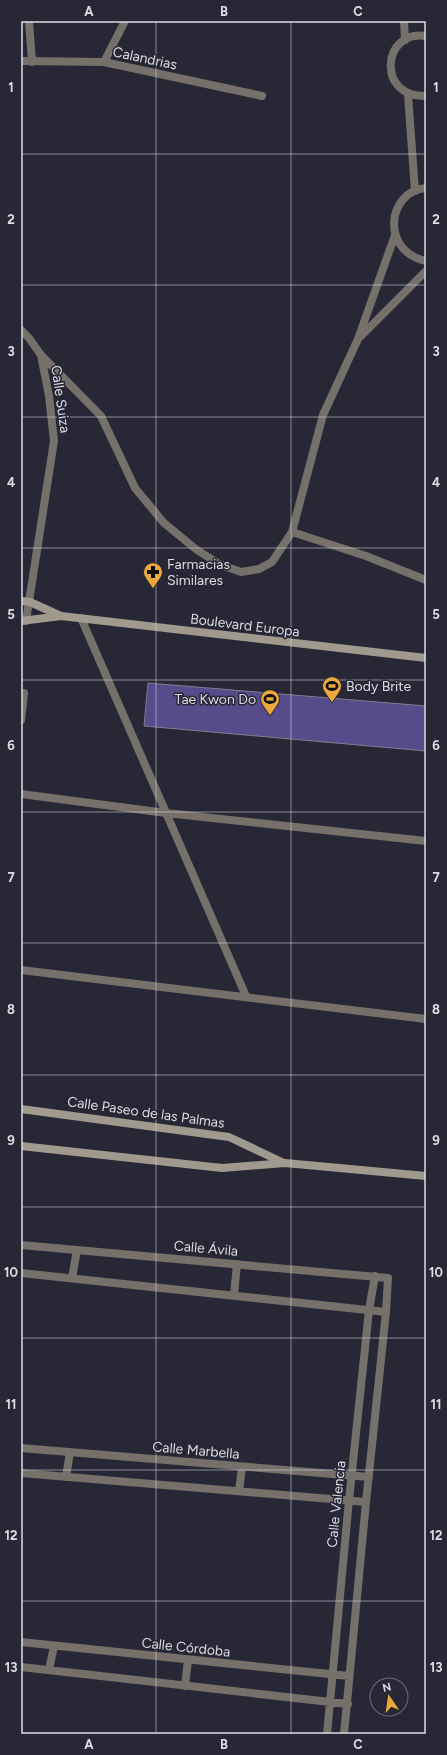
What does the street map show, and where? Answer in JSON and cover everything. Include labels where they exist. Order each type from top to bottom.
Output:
[{"type":"street","points":[[29,21],[32,62]]},
{"type":"street","points":[[104,62],[125,21]]},
{"type":"street","points":[[404,21],[405,40]]},
{"type":"street","points":[[426,36],[414,37],[405,40],[398,46],[390,63],[394,81],[408,94],[426,96]]},
{"type":"street","name":"Calandrias","points":[[21,61],[104,62],[262,96]]},
{"type":"street","points":[[408,94],[415,191]]},
{"type":"street","points":[[41,355],[101,416],[135,488],[164,523],[197,550],[220,564],[241,572],[259,569],[272,562],[292,532],[323,415],[358,339],[395,235],[394,223],[396,211],[402,200],[415,191],[426,188]]},
{"type":"street","points":[[395,235],[406,253],[415,258],[426,261]]},
{"type":"street","points":[[358,339],[426,271]]},
{"type":"street","name":"Calle Suiza","points":[[21,330],[29,338],[41,355],[49,396],[54,441],[30,602],[24,621]]},
{"type":"street","points":[[292,532],[366,556],[426,580]]},
{"type":"street","name":"Boulevard Europa","points":[[21,601],[30,602],[62,616]]},
{"type":"street","name":"Boulevard Europa","points":[[24,621],[62,616],[426,658]]},
{"type":"street","points":[[81,618],[246,996]]},
{"type":"street","points":[[21,720],[24,693]]},
{"type":"street","points":[[21,794],[166,813],[426,841]]},
{"type":"street","points":[[21,970],[246,996],[426,1019]]},
{"type":"street","name":"Calle Paseo de las Palmas","points":[[21,1109],[228,1136],[285,1163]]},
{"type":"street","name":"Calle Paseo de las Palmas","points":[[21,1146],[222,1168],[285,1163],[426,1176]]},
{"type":"street","name":"Calle Ávila","points":[[21,1245],[388,1278]]},
{"type":"street","points":[[72,1278],[76,1250]]},
{"type":"street","points":[[234,1295],[237,1264]]},
{"type":"street","points":[[21,1273],[386,1312]]},
{"type":"street","name":"Calle Valencia","points":[[327,1734],[349,1500],[369,1310],[375,1276]]},
{"type":"street","name":"Calle Valencia","points":[[344,1734],[368,1477],[386,1312],[388,1278]]},
{"type":"street","name":"Calle Marbella","points":[[21,1448],[368,1477]]},
{"type":"street","points":[[66,1476],[70,1452]]},
{"type":"street","points":[[239,1491],[242,1467]]},
{"type":"street","points":[[21,1473],[366,1502]]},
{"type":"street","name":"Calle Córdoba","points":[[21,1642],[349,1676]]},
{"type":"street","points":[[49,1670],[54,1646]]},
{"type":"street","points":[[185,1686],[188,1660]]},
{"type":"street","points":[[21,1667],[348,1704]]},
{"type":"building","points":[[148,683],[426,706],[426,751],[144,726]]},
{"type":"place","name":"Farmacias Similares","points":[[153,589]]},
{"type":"place","name":"Body Brite","points":[[332,703]]},
{"type":"place","name":"Tae Kwon Do","points":[[270,716]]}]
